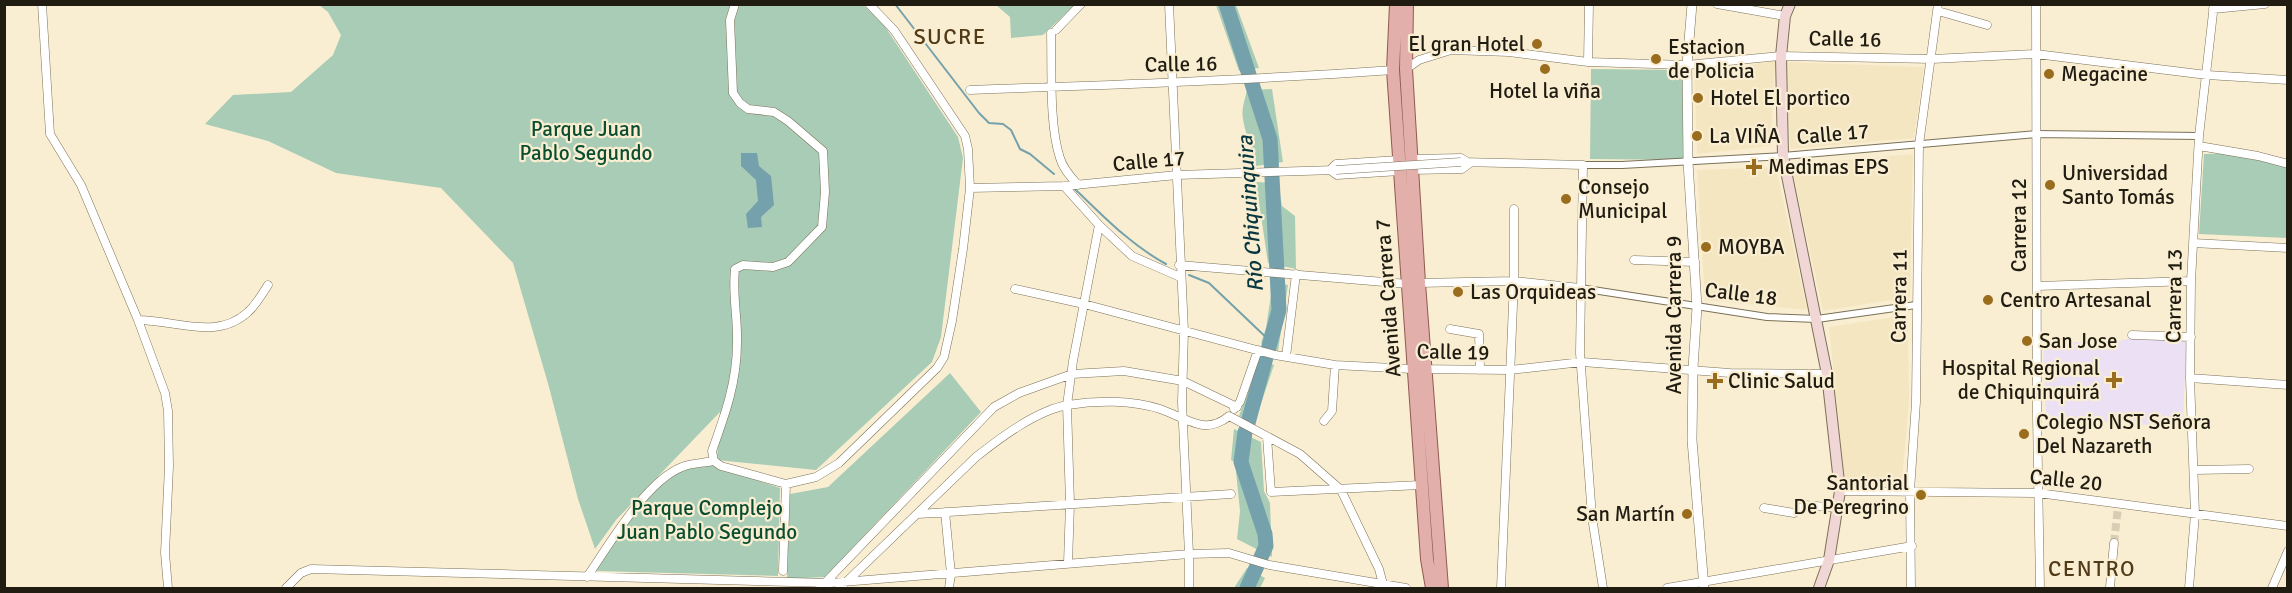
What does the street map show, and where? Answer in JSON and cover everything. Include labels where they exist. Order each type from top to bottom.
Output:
[{"type":"main road","name":"Avenida Carrera 7","points":[[1396,4],[1413,284],[1412,369],[1426,559],[1432,588]]},
{"type":"main road","name":"Avenida Carrera 7","points":[[1399,70],[1407,4]]},
{"type":"main road","points":[[1790,4],[1785,16],[1781,56],[1783,156],[1827,374],[1840,492],[1829,560],[1819,588]]},
{"type":"main road","name":"Avenida Carrera 7","points":[[1413,284],[1426,369],[1442,588]]},
{"type":"street","points":[[42,4],[50,134],[81,185],[138,320],[165,393],[168,411],[169,466],[165,553],[168,588]]},
{"type":"street","points":[[735,4],[730,20],[733,93],[748,109],[774,112],[788,121],[823,151],[825,192],[822,227],[788,262],[773,267],[743,265],[735,269],[737,343],[734,387],[712,451],[714,461],[721,466],[786,484],[816,477],[838,463],[924,382],[944,357],[963,249],[970,188],[965,136],[894,30],[869,4]]},
{"type":"street","points":[[1078,185],[1067,173],[1060,160],[1056,142],[1053,87],[1054,32],[1081,4]]},
{"type":"street","points":[[1169,4],[1179,265],[1184,331],[1183,417],[1189,588]]},
{"type":"street","points":[[1588,4],[1588,62]]},
{"type":"street","name":"Avenida Carrera 9","points":[[1692,4],[1687,65],[1688,162],[1697,307],[1692,440],[1704,585]]},
{"type":"street","points":[[1717,4],[1785,16]]},
{"type":"street","name":"Carrera 12","points":[[2036,4],[2040,588]]},
{"type":"street","points":[[2213,7],[2265,4]]},
{"type":"street","name":"Carrera 13","points":[[2189,588],[2195,514],[2190,378],[2191,281],[2199,136],[2213,7]]},
{"type":"street","points":[[1938,8],[1988,25]]},
{"type":"street","name":"Carrera 11","points":[[1911,588],[1910,491],[1916,402],[1919,145],[1938,8]]},
{"type":"street","name":"Calle 16","points":[[970,90],[1242,80],[1399,70],[1419,60],[1451,50],[1509,52],[1588,62],[1687,65],[1781,56],[1932,59],[2036,54],[2207,75],[2288,80]]},
{"type":"street","name":"Calle 17","points":[[970,188],[1064,186],[1177,175],[1465,163],[1583,165],[1688,162],[2036,134],[2199,136]]},
{"type":"street","points":[[2199,146],[2258,156],[2288,164]]},
{"type":"street","name":"Calle 17","points":[[1333,170],[1336,164],[1462,169],[1465,163]]},
{"type":"street","points":[[1583,165],[1580,288],[1585,441],[1592,517],[1603,588]]},
{"type":"street","points":[[1064,186],[1099,225],[1132,256],[1180,277]]},
{"type":"street","points":[[1501,588],[1514,281],[1514,209]]},
{"type":"street","points":[[1068,564],[1070,504],[1067,405],[1099,225]]},
{"type":"street","points":[[2193,243],[2288,248]]},
{"type":"street","points":[[1634,260],[1695,262]]},
{"type":"street","name":"Calle 18","points":[[1179,265],[1413,284],[1514,281],[1580,288],[1756,316],[1817,319],[1916,305]]},
{"type":"street","points":[[1286,357],[1291,274]]},
{"type":"street","points":[[2037,286],[2191,281]]},
{"type":"street","points":[[138,320],[153,320],[205,329],[227,324],[249,312],[268,285]]},
{"type":"street","name":"Calle 19","points":[[1015,288],[1260,350],[1275,356],[1335,365],[1510,370],[1582,362],[1760,374],[1827,374]]},
{"type":"street","points":[[1450,329],[1479,334],[1480,370]]},
{"type":"street","points":[[2132,335],[2191,337]]},
{"type":"street","points":[[840,588],[976,457],[1001,437],[1024,423],[1067,405],[1120,401],[1157,408],[1201,425],[1212,425],[1229,416],[1237,407],[1260,350]]},
{"type":"street","points":[[1324,421],[1332,411],[1335,365]]},
{"type":"street","points":[[822,586],[994,407],[1019,393],[1072,374],[1124,371],[1183,381],[1237,407]]},
{"type":"street","points":[[2190,378],[2288,385]]},
{"type":"street","points":[[1229,416],[1300,454],[1341,490],[1379,569],[1383,584]]},
{"type":"street","points":[[1267,437],[1271,492],[1421,484]]},
{"type":"street","points":[[587,577],[642,499],[669,474],[682,466],[714,461]]},
{"type":"street","points":[[2194,470],[2249,469]]},
{"type":"street","points":[[783,571],[786,484]]},
{"type":"street","name":"Calle 20","points":[[1840,492],[2038,493],[2288,526]]},
{"type":"street","points":[[918,514],[1231,494]]},
{"type":"street","points":[[1764,508],[1794,513],[1805,505],[1837,508]]},
{"type":"street","points":[[945,512],[951,573],[949,588]]},
{"type":"street","points":[[2110,587],[2114,543]]},
{"type":"street","points":[[1666,588],[1704,585],[1912,546]]},
{"type":"street","points":[[2272,588],[2288,551]]},
{"type":"street","points":[[285,588],[301,573],[311,569],[822,586],[951,573],[1189,554],[1229,553],[1269,565],[1406,588]]},
{"type":"shaded area","points":[[1775,61],[1771,146],[1697,154],[1694,73]]},
{"type":"shaded area","points":[[1787,62],[1924,67],[1914,138],[1790,149]]},
{"type":"shaded area","points":[[1913,154],[1910,297],[1823,311],[1791,165]]},
{"type":"shaded area","points":[[1776,167],[1807,310],[1705,300],[1697,170]]},
{"type":"shaded area","points":[[1908,315],[1909,401],[1902,481],[1845,483],[1829,327]]},
{"type":"shaded area","name":"Hospital Regional de Chiquinquirá","points":[[2132,338],[2186,340],[2183,427],[2046,419],[2043,342],[2114,342]]},
{"type":"green space","name":"Parque Juan Pablo Segundo","points":[[319,5],[863,5],[882,22],[958,137],[963,158],[941,337],[932,362],[816,470],[717,460],[720,412],[616,520],[595,549],[578,499],[513,263],[441,188],[336,173],[268,141],[205,124],[233,95],[291,92],[333,55],[341,35],[328,12]]},
{"type":"green space","points":[[996,5],[1075,5],[1043,35],[1011,38],[1010,17]]},
{"type":"green space","points":[[1216,5],[1236,5],[1259,68],[1239,71]]},
{"type":"green space","points":[[1591,69],[1684,70],[1683,160],[1590,159]]},
{"type":"green space","points":[[1272,89],[1283,162],[1256,166],[1244,125],[1243,104],[1247,90]]},
{"type":"green space","points":[[2242,153],[2287,165],[2287,238],[2199,234],[2204,154]]},
{"type":"green space","points":[[1256,182],[1278,183],[1282,206],[1295,216],[1296,269],[1268,263]]},
{"type":"green space","points":[[1273,282],[1288,285],[1278,351],[1261,343],[1266,328]]},
{"type":"green space","points":[[1260,359],[1274,365],[1254,424],[1239,416]]},
{"type":"green space","name":"Parque Complejo Juan Pablo Segundo","points":[[950,373],[981,412],[825,577],[787,579],[790,494],[828,487]]},
{"type":"green space","points":[[1234,429],[1261,442],[1264,491],[1270,503],[1272,557],[1237,539],[1240,511],[1235,462],[1231,460]]},
{"type":"green space","name":"Parque Complejo Juan Pablo Segundo","points":[[712,465],[780,488],[778,576],[595,571],[647,499],[672,475],[684,469]]},
{"type":"green space","points":[[1247,568],[1265,578],[1260,588],[1234,588]]},
{"type":"water","points":[[741,153],[757,153],[759,166],[771,176],[774,205],[761,217],[762,227],[748,228],[746,214],[758,201],[756,180],[741,166]]},
{"type":"waterway","points":[[895,4],[979,113],[989,123],[1003,124],[1011,130],[1020,149],[1030,154],[1054,174]]},
{"type":"waterway","name":"Río Chiquinquira","points":[[1226,4],[1270,139],[1279,310],[1248,423]]},
{"type":"waterway","points":[[1075,189],[1129,239],[1166,264]]},
{"type":"waterway","points":[[1189,275],[1209,283],[1271,342]]},
{"type":"waterway","name":"Río Chiquinquira","points":[[1245,432],[1241,462],[1265,534],[1266,546],[1247,588]]},
{"type":"tunnel","points":[[2114,543],[2118,507]]},
{"type":"place","name":"El gran Hotel","points":[[1537,44]]},
{"type":"place","name":"Estacion de Policia","points":[[1656,59]]},
{"type":"place","name":"Hotel la viña","points":[[1545,69]]},
{"type":"place","name":"Megacine","points":[[2049,74]]},
{"type":"place","name":"Hotel El portico","points":[[1698,98]]},
{"type":"place","name":"La VIÑA","points":[[1697,136]]},
{"type":"place","name":"Medimas EPS","points":[[1754,167]]},
{"type":"place","name":"Universidad Santo Tomás","points":[[2050,185]]},
{"type":"place","name":"Consejo Municipal","points":[[1566,199]]},
{"type":"place","name":"MOYBA","points":[[1706,247]]},
{"type":"place","name":"Las Orquideas","points":[[1458,292]]},
{"type":"place","name":"Centro Artesanal","points":[[1988,300]]},
{"type":"place","name":"San Jose","points":[[2027,341]]},
{"type":"place","name":"Hospital Regional de Chiquinquirá","points":[[2114,380]]},
{"type":"place","name":"Clinic Salud","points":[[1715,381]]},
{"type":"place","name":"Colegio NST Señora Del Nazareth","points":[[2024,434]]},
{"type":"place","name":"Santorial De Peregrino","points":[[1921,495]]},
{"type":"place","name":"San Martín","points":[[1687,514]]},
{"type":"district","name":"SUCRE","points":[[950,36]]},
{"type":"district","name":"CENTRO","points":[[2092,568]]}]
